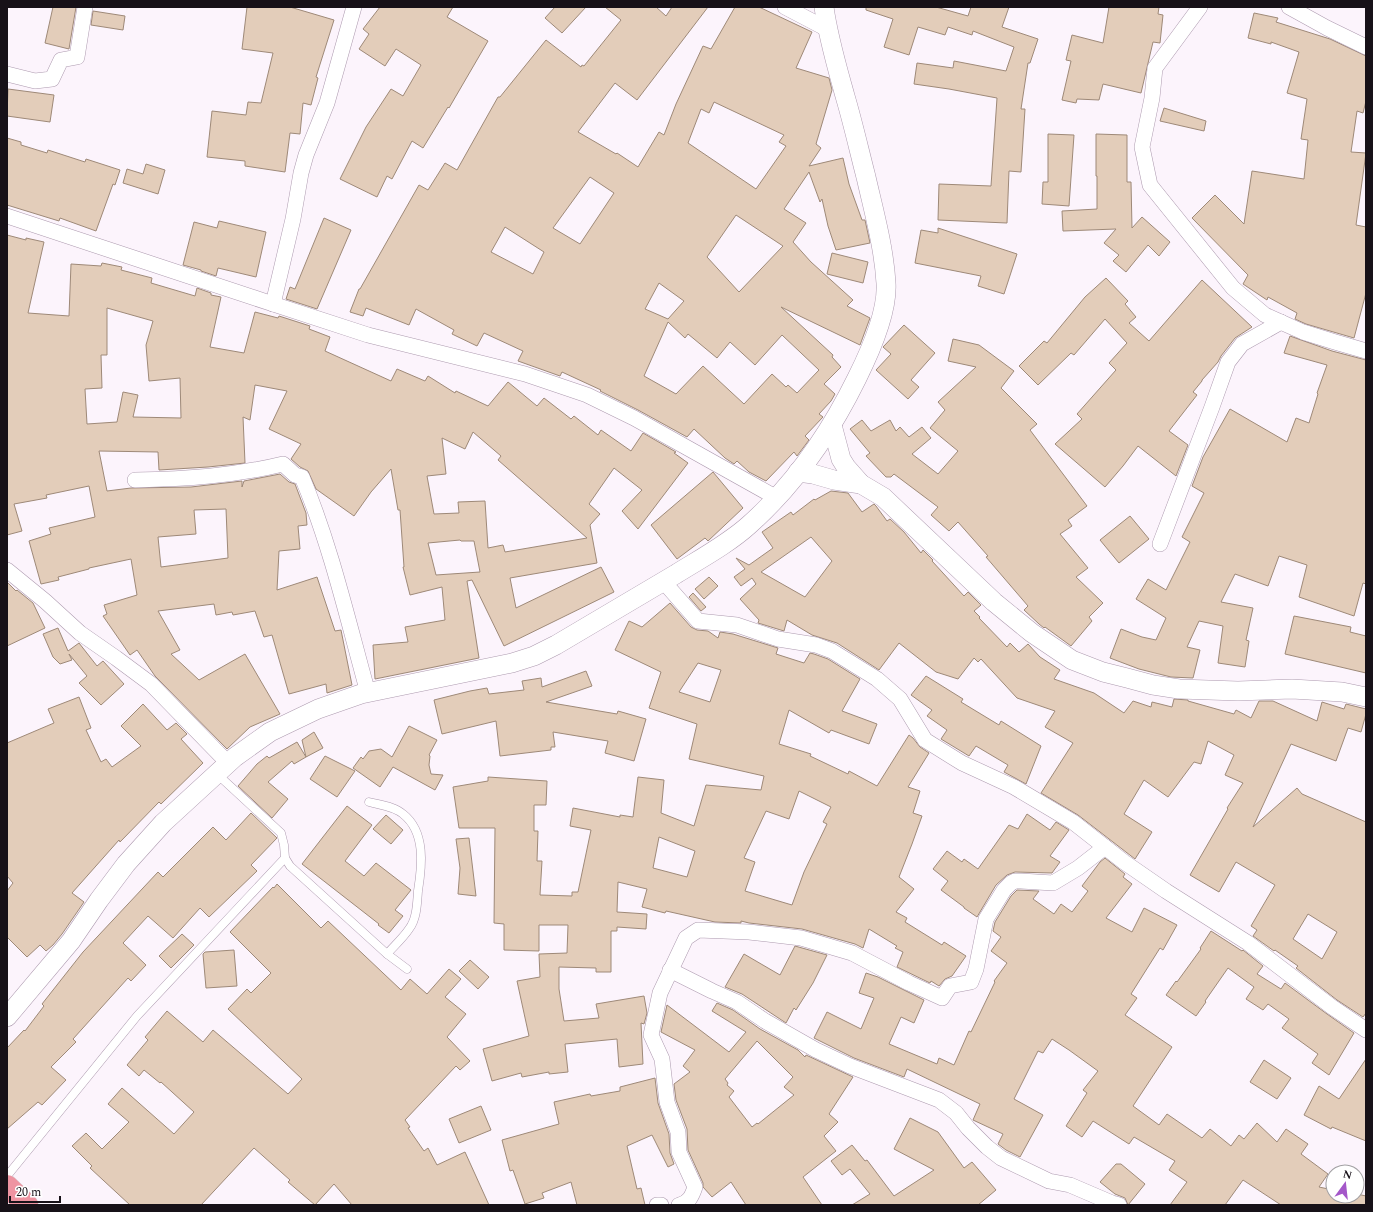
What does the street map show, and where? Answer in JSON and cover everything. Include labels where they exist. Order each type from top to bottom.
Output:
[{"type":"highway","points":[[7,1186],[27,1205]]},
{"type":"street","points":[[7,74],[35,81],[52,79],[61,60],[77,57],[85,7]]},
{"type":"street","points":[[273,304],[293,219],[306,154],[327,103],[354,7]]},
{"type":"street","points":[[785,7],[827,29]]},
{"type":"street","points":[[7,1016],[71,941],[126,864],[163,823],[222,768],[270,732],[318,709],[368,693],[512,663],[534,656],[556,645],[707,555],[748,526],[777,498],[824,438],[845,403],[862,368],[881,321],[885,302],[886,285],[876,220],[827,29],[824,7]]},
{"type":"street","points":[[1200,7],[1155,68],[1152,98],[1142,147],[1150,185],[1233,288],[1265,315],[1328,340],[1366,351]]},
{"type":"street","points":[[1289,7],[1366,47]]},
{"type":"street","points":[[7,216],[368,334],[525,374],[587,395],[634,418],[777,498]]},
{"type":"street","points":[[1160,544],[1228,362],[1242,344],[1281,322]]},
{"type":"street","points":[[832,425],[841,459],[861,484],[882,497],[994,602],[1026,628],[1072,660],[1115,675],[1153,685],[1179,689],[1238,692],[1292,689],[1342,692],[1366,697]]},
{"type":"street","points":[[135,480],[191,478],[260,470],[283,464],[295,475],[302,477],[332,566],[368,693]]},
{"type":"street","points":[[798,472],[861,484]]},
{"type":"street","points":[[7,570],[45,601],[80,633],[151,684],[222,768]]},
{"type":"street","points":[[663,581],[698,621],[737,625],[778,639],[816,645],[832,651],[877,679],[900,699],[926,740],[962,763],[1014,787],[1073,822],[1166,891],[1248,943],[1332,1007],[1366,1030]]},
{"type":"street","points":[[679,1205],[682,1205],[692,1198],[695,1187],[679,1152],[678,1132],[667,1102],[662,1059],[651,1035],[660,993],[686,938],[698,930],[749,932],[801,938],[852,953],[909,983],[942,998],[950,986],[971,982],[976,969],[986,919],[1004,890],[1011,883],[1021,881],[1053,883],[1078,868],[1105,847]]},
{"type":"street","points":[[670,970],[737,1002],[765,1021],[816,1050],[850,1066],[939,1100],[956,1113],[968,1128],[987,1147],[1001,1158],[1049,1181],[1070,1184],[1119,1205]]},
{"type":"lane","points":[[222,768],[281,833],[285,858],[290,866],[387,954],[406,969]]},
{"type":"lane","points":[[369,802],[390,807],[403,813],[412,822],[420,841],[421,870],[416,912],[410,928],[387,954]]},
{"type":"lane","points":[[7,1176],[137,1016],[285,858]]},
{"type":"building","points":[[53,7],[76,7],[69,49],[45,43]]},
{"type":"building","points":[[247,7],[290,7],[334,20],[316,77],[318,78],[311,105],[303,103],[300,134],[290,133],[285,172],[245,166],[245,161],[207,157],[212,111],[246,115],[248,102],[261,103],[273,53],[242,49]]},
{"type":"building","points":[[380,7],[453,7],[447,17],[488,41],[449,108],[448,107],[423,148],[412,141],[392,179],[387,176],[377,197],[340,179],[366,127],[391,89],[403,96],[421,65],[396,49],[385,66],[359,49],[369,34],[363,29]]},
{"type":"building","points":[[555,7],[586,7],[562,33],[545,18]]},
{"type":"building","points":[[605,7],[656,7],[666,16],[672,7],[708,7],[637,100],[615,83],[578,132],[616,154],[617,153],[638,167],[659,132],[664,135],[676,104],[703,46],[711,49],[735,7],[759,7],[812,32],[796,68],[829,78],[832,90],[816,144],[821,148],[809,166],[843,158],[849,184],[862,220],[865,220],[870,243],[836,250],[828,226],[822,199],[820,202],[809,172],[784,209],[806,223],[793,242],[811,262],[853,300],[847,306],[870,318],[860,345],[781,307],[833,355],[832,357],[841,367],[824,384],[835,394],[831,401],[819,414],[823,417],[805,436],[809,440],[797,456],[794,452],[766,481],[749,472],[737,461],[734,464],[725,458],[694,429],[687,437],[600,391],[601,390],[562,372],[560,376],[518,361],[523,351],[484,333],[477,346],[452,334],[454,330],[416,309],[409,325],[366,308],[363,316],[350,312],[359,289],[419,185],[428,190],[445,163],[457,170],[498,97],[500,97],[546,40],[581,67],[582,65],[584,66],[621,20]],"holes":[[[714,102],[784,135],[779,142],[786,146],[756,189],[688,143],[701,109],[709,113]],[[590,177],[614,193],[580,244],[553,228]],[[736,215],[783,246],[739,292],[707,257]],[[505,227],[544,252],[533,274],[491,252]],[[659,283],[684,301],[668,319],[645,309]],[[668,322],[685,338],[688,334],[717,358],[730,342],[755,365],[782,335],[819,370],[797,393],[788,385],[786,387],[772,374],[744,404],[703,366],[676,394],[644,376]]]},
{"type":"building","points":[[866,7],[936,7],[968,16],[971,7],[1009,7],[1002,27],[1038,39],[1030,63],[1028,63],[1021,109],[1025,109],[1021,172],[1009,171],[1007,223],[938,220],[939,184],[991,186],[997,98],[914,84],[917,63],[953,68],[954,61],[1006,71],[1014,47],[973,31],[972,35],[948,27],[945,35],[918,27],[909,55],[884,47],[893,19],[866,10]]},
{"type":"building","points":[[1109,7],[1159,7],[1158,14],[1163,15],[1160,43],[1153,42],[1141,93],[1103,84],[1099,100],[1077,99],[1076,103],[1062,100],[1071,61],[1066,60],[1072,35],[1103,43]]},
{"type":"building","points":[[93,11],[125,16],[123,30],[91,25]]},
{"type":"building","points":[[1254,13],[1278,18],[1276,22],[1330,39],[1366,56],[1366,101],[1363,113],[1357,111],[1351,152],[1366,153],[1356,225],[1366,227],[1366,293],[1354,338],[1306,324],[1295,319],[1297,313],[1268,297],[1267,300],[1243,284],[1248,275],[1192,218],[1215,195],[1244,224],[1252,171],[1304,179],[1308,140],[1301,139],[1307,99],[1287,93],[1299,52],[1271,42],[1271,44],[1248,38]]},
{"type":"building","points":[[8,89],[54,95],[50,122],[7,116]]},
{"type":"building","points":[[1164,108],[1206,121],[1204,131],[1160,121]]},
{"type":"building","points":[[1048,134],[1074,135],[1069,206],[1042,204],[1043,182],[1048,182]]},
{"type":"building","points":[[1096,134],[1127,135],[1127,182],[1131,182],[1132,228],[1142,217],[1170,242],[1159,256],[1148,245],[1126,272],[1113,261],[1119,255],[1104,243],[1116,229],[1063,231],[1062,211],[1097,209]]},
{"type":"building","points":[[7,138],[21,142],[21,145],[47,153],[48,150],[85,162],[86,159],[120,170],[115,185],[113,184],[96,231],[60,218],[59,221],[7,205]]},
{"type":"building","points":[[146,164],[165,170],[158,194],[123,183],[127,169],[143,174]]},
{"type":"building","points":[[324,218],[351,230],[317,309],[286,299],[290,287],[295,289]]},
{"type":"building","points":[[219,221],[266,232],[256,277],[218,268],[216,276],[183,265],[194,222],[217,228]]},
{"type":"building","points":[[938,228],[1017,254],[1004,294],[978,286],[981,276],[915,263],[921,230],[938,233]]},
{"type":"building","points":[[7,235],[26,240],[26,238],[44,242],[28,313],[69,316],[71,264],[101,266],[102,263],[122,267],[121,270],[152,278],[151,283],[195,296],[197,288],[211,293],[211,295],[221,297],[210,347],[244,353],[255,312],[278,318],[279,316],[310,326],[309,329],[330,337],[325,351],[391,381],[397,369],[425,381],[428,376],[455,393],[456,391],[488,406],[508,382],[537,406],[544,398],[571,419],[574,416],[598,435],[601,430],[631,451],[643,433],[676,452],[674,453],[688,463],[638,529],[622,511],[642,490],[614,468],[589,504],[600,514],[590,525],[597,563],[510,578],[516,608],[601,567],[614,592],[504,646],[472,580],[467,581],[479,658],[375,679],[373,645],[408,642],[405,627],[445,620],[442,587],[410,595],[403,567],[400,510],[398,510],[391,469],[371,492],[354,516],[316,489],[308,471],[300,467],[291,459],[301,444],[269,429],[287,391],[255,385],[250,420],[243,417],[245,463],[159,470],[158,452],[99,451],[107,491],[131,488],[191,487],[242,481],[242,487],[244,481],[280,474],[289,482],[295,484],[306,513],[307,525],[298,526],[300,549],[279,551],[277,590],[317,577],[335,631],[341,630],[352,685],[327,693],[326,684],[289,694],[272,635],[264,637],[255,611],[233,615],[232,612],[216,615],[214,604],[158,611],[180,650],[171,654],[199,680],[245,654],[280,714],[250,727],[227,749],[155,676],[137,650],[130,655],[103,616],[107,614],[104,605],[137,595],[131,559],[89,568],[58,577],[59,580],[41,584],[29,541],[51,534],[49,528],[95,517],[89,486],[46,495],[47,498],[14,504],[22,531],[7,535]],"holes":[[[107,308],[153,321],[146,345],[149,381],[180,378],[181,418],[133,417],[138,395],[123,392],[117,422],[87,424],[85,389],[102,388],[101,355],[107,355]],[[473,432],[501,456],[498,460],[587,538],[505,552],[503,545],[488,548],[485,501],[458,502],[459,513],[434,514],[427,476],[446,474],[442,438],[465,449]],[[226,509],[228,558],[161,567],[158,537],[196,534],[194,510]],[[460,540],[474,541],[480,572],[436,575],[428,543]]]},
{"type":"building","points":[[832,253],[868,262],[863,283],[827,274]]},
{"type":"building","points":[[1106,278],[1128,301],[1125,304],[1136,317],[1129,323],[1149,341],[1202,280],[1252,327],[1235,338],[1218,362],[1193,392],[1197,395],[1169,431],[1188,445],[1176,476],[1138,446],[1105,487],[1055,444],[1082,419],[1077,414],[1116,370],[1109,363],[1127,343],[1105,319],[1074,355],[1071,353],[1038,385],[1019,366],[1044,341],[1047,343],[1085,297]]},
{"type":"building","points":[[904,325],[935,353],[911,380],[919,387],[908,399],[876,370],[891,354],[883,347]]},
{"type":"building","points":[[1290,336],[1332,351],[1366,360],[1366,584],[1363,583],[1354,616],[1299,597],[1307,565],[1279,556],[1268,586],[1235,574],[1221,602],[1253,608],[1246,640],[1249,641],[1245,667],[1218,663],[1223,626],[1199,621],[1187,647],[1200,650],[1193,678],[1171,677],[1139,669],[1110,658],[1121,629],[1142,637],[1156,640],[1166,618],[1136,599],[1148,579],[1166,590],[1190,542],[1182,537],[1204,493],[1192,486],[1203,457],[1230,409],[1287,442],[1296,418],[1309,423],[1318,394],[1317,393],[1327,365],[1284,353]]},
{"type":"building","points":[[953,339],[979,345],[1014,371],[1001,388],[1037,424],[1030,430],[1087,506],[1068,520],[1072,526],[1060,534],[1088,568],[1076,577],[1103,603],[1089,617],[1092,621],[1071,646],[1045,627],[1044,628],[1024,610],[1028,606],[986,557],[988,556],[958,522],[949,531],[931,515],[938,507],[894,474],[891,477],[886,477],[866,456],[870,453],[850,429],[862,420],[871,431],[890,420],[896,431],[900,427],[909,437],[922,427],[931,438],[912,454],[938,474],[958,451],[930,428],[945,410],[938,402],[976,367],[948,361]]},
{"type":"building","points":[[713,472],[743,508],[708,541],[705,538],[677,559],[651,525]]},
{"type":"building","points":[[831,491],[848,493],[862,512],[874,504],[887,521],[890,519],[904,532],[921,553],[923,550],[933,560],[932,561],[964,596],[968,592],[981,605],[974,611],[1007,647],[1010,643],[1019,652],[1028,644],[1040,657],[1060,670],[1054,679],[1094,693],[1124,713],[1133,701],[1151,707],[1152,702],[1172,707],[1174,699],[1188,700],[1234,714],[1236,710],[1251,718],[1259,701],[1273,701],[1317,721],[1322,702],[1344,709],[1346,704],[1366,709],[1361,732],[1348,728],[1336,761],[1291,744],[1253,827],[1297,788],[1302,794],[1366,822],[1366,1013],[1363,1017],[1337,1000],[1296,968],[1298,966],[1253,936],[1257,930],[1251,926],[1275,885],[1236,862],[1219,892],[1190,875],[1228,809],[1227,808],[1243,783],[1225,775],[1234,755],[1208,741],[1201,764],[1194,762],[1168,797],[1144,780],[1124,814],[1152,832],[1135,859],[1078,815],[1041,793],[1073,743],[1045,727],[1055,711],[1017,698],[981,659],[978,662],[974,658],[958,679],[936,672],[899,643],[879,670],[837,643],[812,635],[787,620],[784,631],[758,623],[759,620],[740,599],[756,584],[752,578],[741,586],[734,577],[745,569],[736,558],[749,565],[773,548],[762,532],[791,512],[793,515],[814,499],[815,500]],"holes":[[[811,537],[832,561],[805,597],[761,572]],[[1308,914],[1337,932],[1322,959],[1293,939]]]},
{"type":"building","points":[[1130,516],[1149,539],[1119,563],[1100,540]]},
{"type":"building","points":[[709,577],[718,586],[704,599],[695,589]]},
{"type":"building","points":[[7,582],[16,591],[17,590],[33,603],[45,628],[7,646]]},
{"type":"building","points":[[693,593],[706,607],[701,611],[689,597]]},
{"type":"building","points":[[670,603],[691,627],[697,630],[708,631],[718,638],[720,632],[733,634],[778,648],[776,654],[804,663],[810,653],[814,654],[828,659],[860,679],[842,711],[877,724],[869,744],[831,730],[829,733],[789,710],[779,744],[811,754],[810,756],[848,774],[849,771],[877,786],[909,735],[920,747],[929,753],[908,787],[920,791],[913,813],[922,816],[899,877],[914,889],[896,912],[907,918],[905,922],[942,945],[944,942],[966,956],[952,976],[945,979],[939,986],[931,981],[930,983],[897,967],[903,952],[895,948],[897,946],[869,929],[863,948],[855,944],[802,929],[741,921],[741,923],[715,922],[666,911],[665,913],[642,907],[647,889],[618,882],[617,912],[647,914],[646,929],[617,927],[617,931],[611,931],[611,972],[596,972],[596,968],[559,967],[559,989],[564,1021],[599,1018],[596,1004],[644,996],[647,1013],[644,1024],[641,1023],[643,1064],[619,1067],[617,1039],[565,1044],[568,1072],[549,1074],[549,1072],[522,1077],[521,1073],[492,1081],[483,1049],[529,1036],[517,981],[540,977],[539,954],[567,953],[568,925],[539,925],[539,951],[504,950],[504,924],[494,923],[495,828],[459,828],[453,787],[488,781],[488,777],[547,781],[546,805],[534,805],[534,831],[538,831],[537,861],[542,861],[540,895],[572,896],[572,892],[578,892],[591,830],[570,826],[573,808],[620,817],[620,815],[633,817],[638,777],[664,780],[661,813],[694,826],[706,785],[761,790],[764,776],[689,759],[697,724],[649,708],[661,672],[615,650],[629,621],[642,627]],"holes":[[[698,663],[721,670],[710,702],[679,692]],[[799,791],[831,807],[823,822],[827,824],[804,872],[792,905],[745,891],[755,862],[744,858],[766,811],[789,819]],[[659,837],[695,851],[687,877],[653,868]]]},
{"type":"building","points":[[1294,616],[1351,627],[1350,632],[1366,636],[1366,673],[1285,654]]},
{"type":"building","points":[[58,628],[68,651],[79,643],[97,666],[103,661],[124,684],[101,705],[79,683],[87,676],[69,654],[72,660],[60,664],[53,657],[43,634]]},
{"type":"building","points":[[586,671],[592,686],[546,702],[617,714],[618,711],[646,719],[634,761],[605,753],[608,741],[553,732],[555,747],[551,747],[551,750],[500,756],[496,721],[442,734],[434,700],[487,688],[489,694],[524,690],[522,681],[541,678],[542,687]]},
{"type":"building","points":[[926,676],[963,699],[961,702],[999,725],[1001,721],[1041,746],[1026,784],[1004,772],[1008,765],[976,746],[969,756],[941,739],[947,730],[927,716],[932,710],[911,695]]},
{"type":"building","points":[[79,697],[91,728],[86,730],[101,762],[106,759],[112,767],[141,746],[121,726],[143,704],[167,730],[176,723],[187,734],[181,739],[203,763],[161,804],[159,802],[120,842],[119,840],[72,893],[84,902],[53,945],[46,951],[40,945],[27,957],[7,937],[7,891],[13,883],[7,876],[7,743],[54,723],[48,709]]},
{"type":"building","points":[[409,726],[437,740],[429,755],[429,765],[431,774],[443,775],[435,790],[393,767],[380,787],[353,768],[361,757],[363,759],[369,751],[381,749],[392,757]]},
{"type":"building","points":[[314,732],[323,748],[306,757],[302,740]]},
{"type":"building","points":[[297,742],[306,757],[294,764],[292,761],[268,782],[288,799],[272,818],[238,786],[257,764],[267,756],[269,758]]},
{"type":"building","points":[[325,756],[355,771],[337,797],[310,779]]},
{"type":"building","points":[[347,806],[372,825],[345,861],[364,876],[376,863],[411,890],[395,910],[403,916],[389,933],[302,864]]},
{"type":"building","points":[[251,813],[277,838],[251,865],[257,871],[209,917],[200,908],[173,938],[148,916],[123,943],[146,965],[131,981],[128,978],[73,1039],[76,1042],[51,1067],[66,1080],[42,1105],[38,1102],[7,1129],[7,1048],[24,1030],[25,1031],[44,1006],[42,1004],[83,952],[158,872],[163,877],[213,827],[226,840]]},
{"type":"building","points":[[1027,814],[1050,830],[1056,822],[1069,830],[1050,856],[1060,862],[1052,873],[1015,872],[1007,875],[996,885],[977,917],[941,890],[948,881],[933,869],[947,851],[962,862],[964,859],[978,869],[1009,825],[1018,829]]},
{"type":"building","points":[[386,815],[403,830],[391,844],[373,829]]},
{"type":"building","points":[[469,838],[476,896],[458,894],[460,868],[456,839]]},
{"type":"building","points":[[1105,858],[1125,874],[1123,877],[1132,884],[1106,918],[1132,932],[1144,908],[1177,925],[1163,950],[1160,948],[1131,994],[1137,998],[1125,1015],[1172,1047],[1133,1106],[1159,1125],[1167,1114],[1202,1138],[1210,1129],[1231,1146],[1239,1135],[1244,1139],[1257,1123],[1277,1142],[1286,1129],[1308,1144],[1301,1154],[1325,1172],[1325,1178],[1319,1187],[1325,1188],[1325,1204],[1365,1204],[1365,1196],[1366,1205],[1281,1205],[1243,1180],[1225,1205],[1170,1205],[1187,1182],[1169,1170],[1175,1161],[1134,1137],[1129,1144],[1093,1121],[1082,1137],[1066,1126],[1087,1093],[1083,1090],[1098,1071],[1052,1039],[1043,1053],[1038,1051],[1014,1099],[1043,1115],[1020,1157],[998,1144],[1003,1134],[973,1120],[980,1104],[907,1069],[904,1077],[854,1058],[814,1038],[827,1012],[861,1029],[874,998],[859,993],[866,973],[878,977],[924,1000],[914,1023],[901,1017],[889,1044],[937,1064],[939,1058],[954,1065],[969,1031],[971,1032],[995,982],[994,981],[1007,963],[991,951],[1001,937],[993,931],[995,922],[1011,896],[1017,890],[1039,891],[1033,899],[1054,914],[1061,904],[1072,912],[1088,891],[1082,886],[1100,862]]},
{"type":"building","points":[[277,884],[321,928],[328,921],[401,990],[410,979],[427,994],[449,969],[461,979],[445,997],[466,1014],[447,1037],[470,1061],[460,1070],[456,1066],[405,1120],[410,1127],[408,1128],[424,1151],[428,1148],[437,1165],[465,1152],[489,1205],[352,1205],[334,1184],[315,1205],[288,1182],[290,1180],[254,1148],[201,1205],[130,1205],[90,1168],[92,1166],[72,1146],[86,1133],[102,1149],[129,1122],[108,1104],[122,1088],[174,1134],[194,1112],[161,1082],[160,1083],[144,1070],[139,1076],[127,1065],[148,1040],[145,1037],[167,1011],[203,1042],[213,1030],[288,1094],[302,1079],[228,1009],[247,989],[251,993],[271,973],[230,932]]},
{"type":"building","points":[[1211,931],[1242,951],[1243,950],[1263,966],[1257,974],[1281,989],[1285,983],[1354,1033],[1329,1075],[1312,1063],[1318,1054],[1282,1028],[1289,1019],[1268,1004],[1263,1010],[1246,999],[1254,987],[1228,968],[1196,1016],[1166,995],[1201,949],[1200,948]]},
{"type":"building","points":[[182,934],[194,945],[171,968],[159,956]]},
{"type":"building","points":[[795,946],[827,955],[813,983],[796,1010],[794,1008],[786,1023],[742,994],[725,987],[744,954],[780,975]]},
{"type":"building","points":[[234,950],[237,986],[206,988],[203,954],[205,952]]},
{"type":"building","points":[[470,960],[489,977],[478,989],[459,971]]},
{"type":"building","points":[[717,1003],[733,1010],[760,1029],[798,1050],[805,1057],[806,1055],[853,1077],[829,1114],[838,1122],[824,1136],[836,1151],[803,1177],[822,1205],[746,1205],[731,1182],[712,1197],[703,1187],[703,1183],[688,1150],[687,1129],[676,1100],[674,1084],[690,1072],[683,1066],[695,1050],[661,1032],[667,1005],[729,1052],[746,1032],[712,1011]],"holes":[[[757,1041],[793,1077],[784,1087],[794,1095],[758,1124],[757,1123],[752,1127],[729,1097],[734,1091],[727,1085],[728,1083],[725,1079]]]},
{"type":"building","points":[[1366,1059],[1366,1141],[1332,1127],[1331,1129],[1304,1115],[1319,1086],[1339,1099]]},
{"type":"building","points":[[1264,1060],[1291,1078],[1277,1099],[1250,1082]]},
{"type":"building","points":[[655,1078],[658,1103],[669,1134],[670,1153],[674,1164],[668,1167],[652,1135],[627,1146],[637,1189],[641,1188],[645,1205],[577,1205],[571,1182],[542,1193],[544,1198],[525,1204],[513,1170],[510,1171],[502,1140],[559,1124],[554,1102],[590,1094],[591,1096],[620,1091],[620,1087]]},
{"type":"building","points":[[481,1106],[491,1130],[459,1143],[449,1119]]},
{"type":"building","points":[[910,1118],[938,1132],[964,1168],[972,1162],[996,1190],[978,1205],[852,1205],[870,1194],[850,1169],[842,1175],[831,1161],[852,1145],[865,1161],[867,1160],[894,1196],[934,1170],[894,1149]]},
{"type":"building","points":[[1116,1164],[1121,1164],[1145,1184],[1128,1205],[1125,1198],[1115,1194],[1100,1182]]}]
